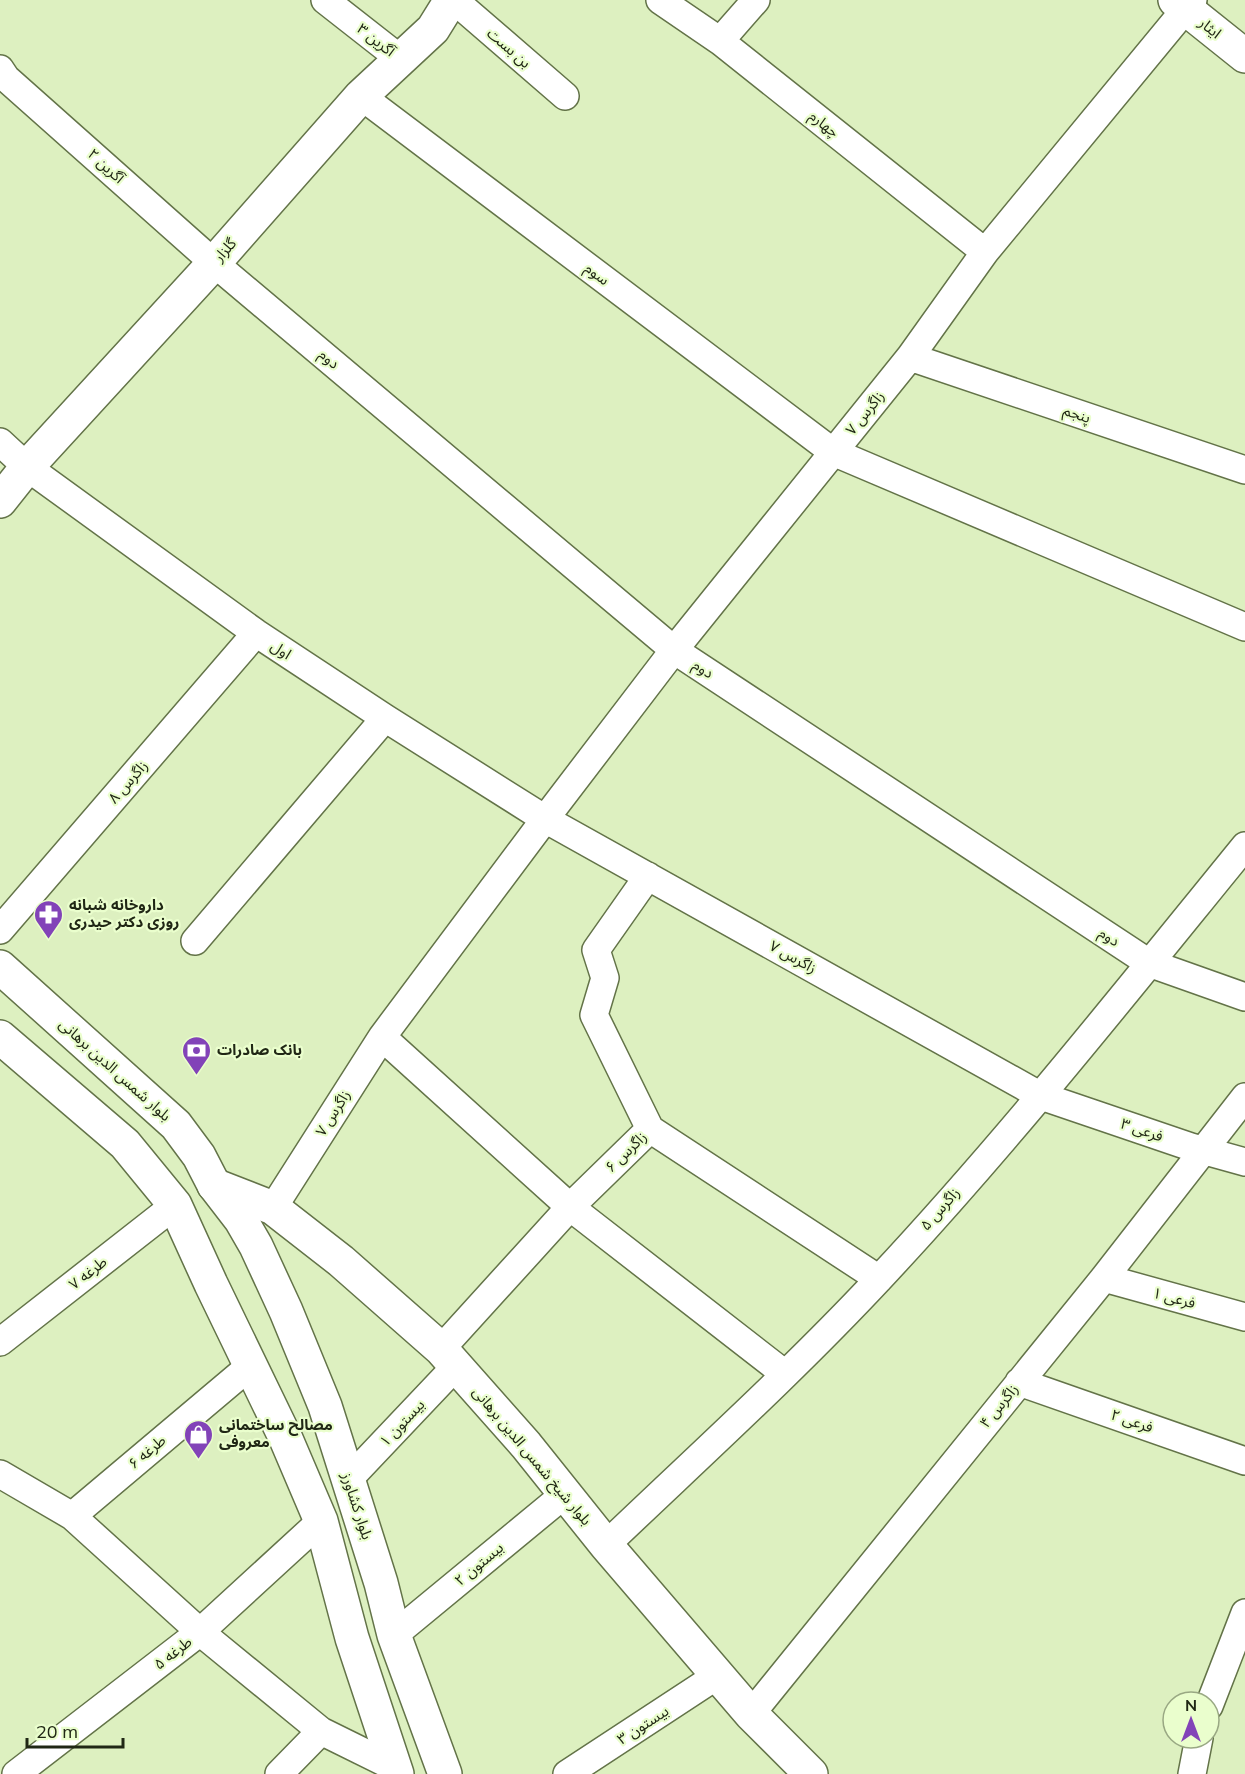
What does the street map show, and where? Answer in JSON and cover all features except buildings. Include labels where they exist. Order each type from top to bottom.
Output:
[{"type":"main road","name":"گلزار","points":[[0,501],[27,467],[214,262],[361,96],[432,28],[453,0]]},
{"type":"main road","name":"ایثار","points":[[1185,3],[1245,56]]},
{"type":"main road","name":"بلوار شمس الدین برهانی","points":[[0,967],[176,1125],[199,1156],[214,1185]]},
{"type":"main road","points":[[0,1037],[125,1144],[175,1205],[286,1439],[321,1521],[352,1638],[395,1770]]},
{"type":"main road","name":"بلوار شیخ شمس الدین برهانی","points":[[214,1185],[273,1208],[341,1261],[448,1357],[526,1445],[606,1545],[718,1676],[751,1714],[810,1774]]},
{"type":"main road","name":"بلوار کشاورز","points":[[214,1185],[241,1220],[256,1246],[286,1311],[325,1407],[381,1583],[394,1635],[446,1774]]},
{"type":"street","name":"آگرین ۳","points":[[325,0],[399,58]]},
{"type":"street","name":"بن بست","points":[[453,0],[565,96]]},
{"type":"street","name":"چهارم","points":[[660,0],[720,41],[985,252]]},
{"type":"street","points":[[720,41],[756,0]]},
{"type":"street","name":"زاگرس ۷","points":[[273,1208],[382,1037],[545,819],[674,650],[910,357],[985,252],[1185,3]]},
{"type":"street","name":"آگرین ۲","points":[[0,69],[6,78],[214,262]]},
{"type":"street","name":"سوم","points":[[361,96],[833,453],[1245,627]]},
{"type":"street","name":"دوم","points":[[214,262],[674,650],[1149,963],[1245,998]]},
{"type":"street","name":"پنجم","points":[[910,357],[1245,470]]},
{"type":"street","name":"اول","points":[[0,442],[27,467],[256,633],[545,819]]},
{"type":"street","name":"زاگرس ۸","points":[[0,930],[256,633]]},
{"type":"street","points":[[195,941],[385,718]]},
{"type":"street","name":"زاگرس ۷","points":[[545,819],[1041,1096]]},
{"type":"street","name":"زاگرس ۵","points":[[606,1545],[879,1279],[1041,1096],[1245,846]]},
{"type":"street","points":[[648,876],[596,950],[605,978],[594,1016],[651,1129]]},
{"type":"street","points":[[382,1037],[570,1207],[784,1374]]},
{"type":"street","name":"فرعی ۳","points":[[1041,1096],[1245,1162]]},
{"type":"street","name":"۴ زاگرس","points":[[751,1714],[1104,1278],[1245,1097]]},
{"type":"street","name":"زاگرس ۶","points":[[448,1357],[570,1207],[651,1129],[879,1279]]},
{"type":"street","name":"طرغه ۷","points":[[0,1342],[175,1205]]},
{"type":"street","name":"فرعی ۱","points":[[1104,1278],[1245,1317]]},
{"type":"street","name":"بیستون ۱","points":[[348,1480],[448,1357]]},
{"type":"street","name":"طرغه ۶","points":[[72,1516],[250,1366]]},
{"type":"street","name":"فرعی ۲","points":[[1019,1382],[1245,1461]]},
{"type":"street","points":[[0,1474],[72,1516],[200,1632],[321,1731],[395,1770]]},
{"type":"street","name":"بیستون ۲","points":[[394,1635],[565,1494]]},
{"type":"street","name":"طرغه ۵","points":[[16,1774],[200,1632],[321,1521]]},
{"type":"street","points":[[1215,1690],[1245,1613]]},
{"type":"street","name":"بیستون ۳","points":[[567,1774],[718,1676]]},
{"type":"street","points":[[279,1774],[321,1731]]},
{"type":"street","points":[[1192,1774],[1197,1750]]},
{"type":"place","name":"داروخانه شبانه روزی دکتر حیدری","points":[[48,940]]},
{"type":"place","name":"بانک صادرات","points":[[196,1076]]},
{"type":"place","name":"مصالح ساختمانی معروفی","points":[[198,1460]]}]
